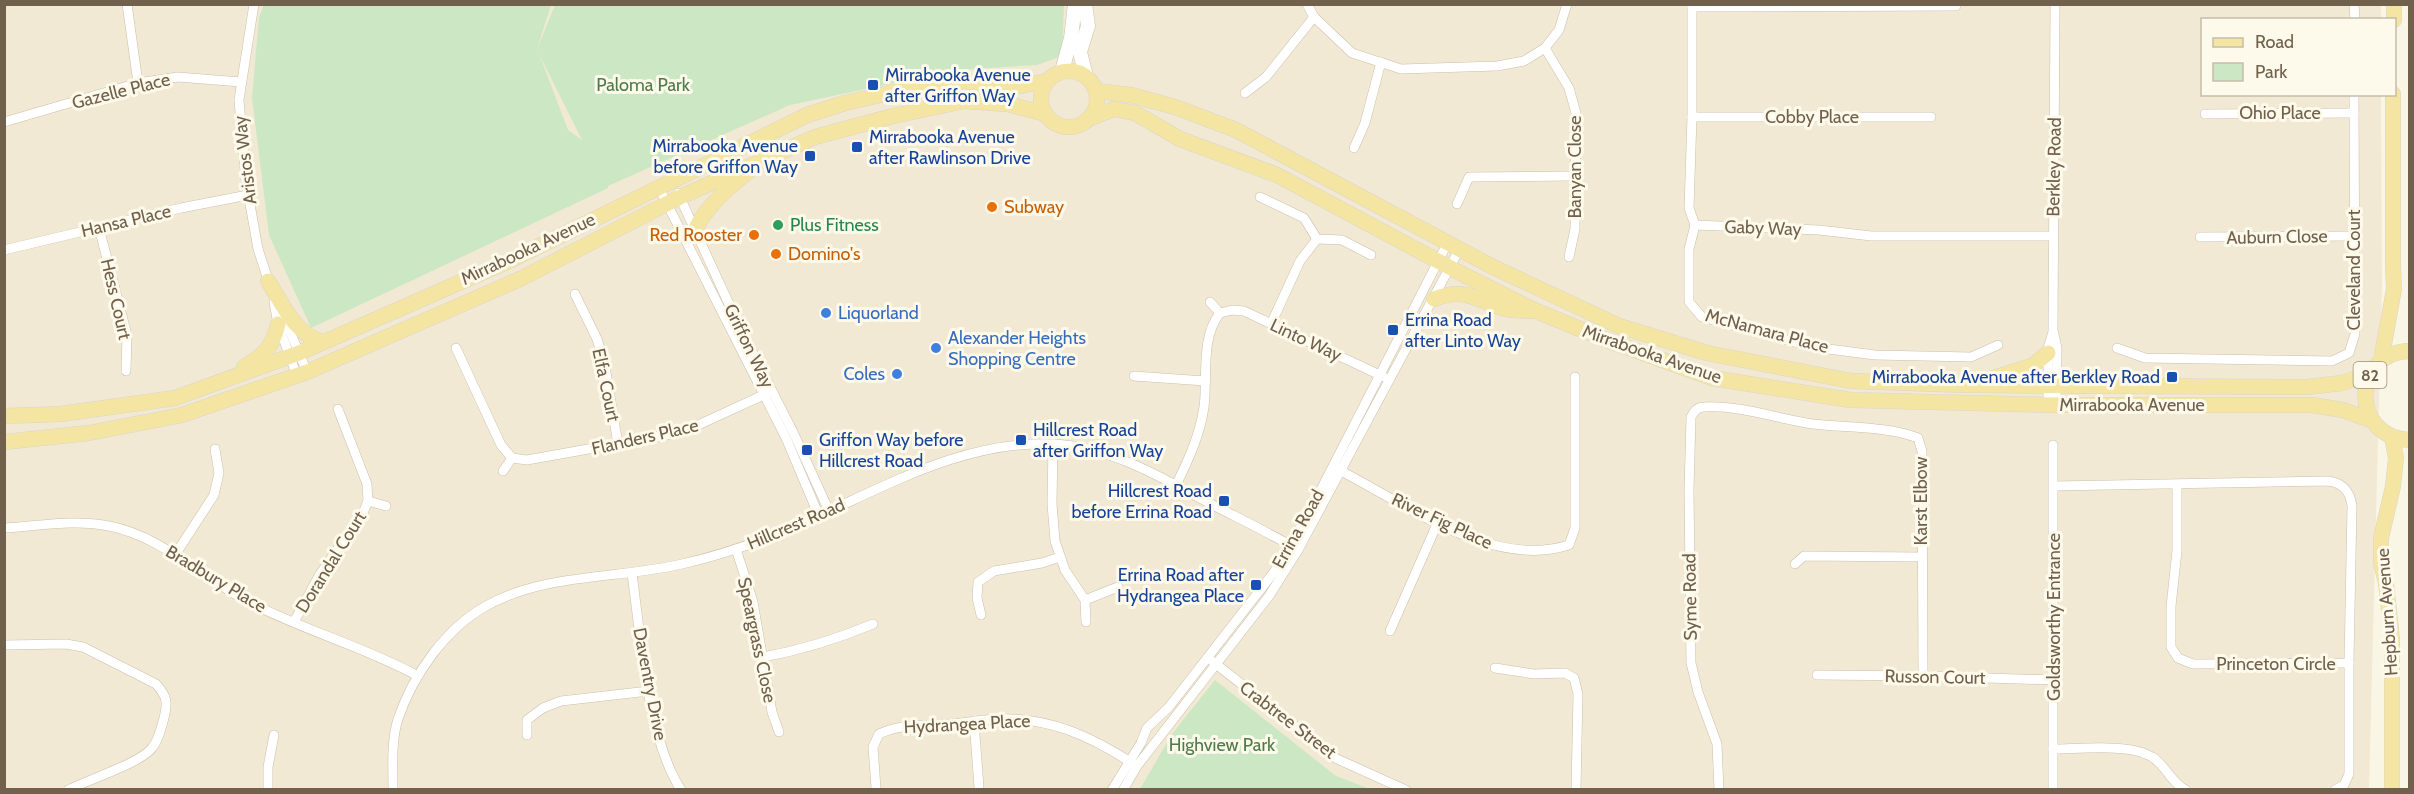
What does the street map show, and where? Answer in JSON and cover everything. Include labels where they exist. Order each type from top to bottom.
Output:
[{"type":"main road","points":[[1062,71],[1079,72],[1086,76],[1096,91],[1096,106],[1088,119]]},
{"type":"main road","name":"Mirrabooka Avenue","points":[[4,416],[61,414],[175,398],[294,354],[511,260],[807,115],[844,103],[939,83],[961,81],[1020,86],[1047,81],[1062,71]]},
{"type":"main road","points":[[1046,114],[1041,97],[1047,81]]},
{"type":"main road","name":"Mirrabooka Avenue","points":[[1096,91],[1131,95],[1175,107],[1236,130],[1453,247],[1619,326],[1707,353],[1851,381],[1964,385],[2307,387],[2342,383],[2370,374]]},
{"type":"main road","name":"82","points":[[2381,361],[2394,289],[2392,266],[2393,96]]},
{"type":"main road","name":"Mirrabooka Avenue","points":[[4,442],[89,433],[182,415],[302,374],[520,279],[673,200],[815,137],[893,116],[964,101],[1006,104],[1046,114],[1051,120],[1064,126],[1072,126],[1114,109],[1135,113],[1180,139],[1277,175],[1444,265],[1536,311],[1612,342],[1712,378],[1850,400],[2052,405],[2312,405],[2343,410],[2373,421]]},
{"type":"main road","points":[[695,230],[700,219],[729,188],[767,158]]},
{"type":"main road","points":[[268,281],[299,328],[310,338],[323,342]]},
{"type":"main road","points":[[1434,300],[1446,294],[1469,294],[1509,310],[1536,311]]},
{"type":"main road","points":[[215,383],[264,353],[275,340],[278,319]]},
{"type":"main road","name":"82","points":[[2373,421],[2367,410],[2365,398],[2370,374],[2381,361],[2391,355],[2409,351]]},
{"type":"main road","points":[[1964,385],[2022,370],[2037,363],[2048,353]]},
{"type":"main road","points":[[2373,421],[2391,437],[2409,440]]},
{"type":"main road","name":"Hepburn Avenue","points":[[2391,437],[2396,458],[2381,538],[2381,562],[2386,583],[2392,639],[2392,789]]},
{"type":"street","points":[[127,4],[138,83]]},
{"type":"street","name":"Aristos Way","points":[[254,4],[239,99],[248,195],[258,249],[278,319],[302,374]]},
{"type":"street","points":[[1062,71],[1071,38],[1076,4]]},
{"type":"street","points":[[1085,4],[1088,26],[1080,52],[1086,76]]},
{"type":"street","points":[[1307,4],[1314,17],[1352,53],[1401,69],[1497,66],[1524,61],[1545,48],[1559,30],[1567,4]]},
{"type":"street","name":"Berkley Road","points":[[2052,405],[2048,353],[2053,330],[2055,4]]},
{"type":"street","points":[[1695,225],[1689,208],[1692,6],[1956,6]]},
{"type":"street","points":[[1245,93],[1266,77],[1314,17]]},
{"type":"street","name":"Banyan Close","points":[[1545,48],[1569,88],[1576,113],[1575,229],[1569,257]]},
{"type":"street","points":[[1354,148],[1365,123],[1381,62]]},
{"type":"street","name":"Gazelle Place","points":[[4,122],[138,83],[178,77],[241,82]]},
{"type":"street","name":"Cleveland Court","points":[[2117,348],[2145,358],[2332,361],[2349,352],[2355,334],[2354,96]]},
{"type":"street","name":"Ohio Place","points":[[2205,114],[2354,113]]},
{"type":"street","name":"Cobby Place","points":[[1692,117],[1931,117]]},
{"type":"street","points":[[1456,204],[1469,177],[1574,176]]},
{"type":"street","name":"Griffon Way","points":[[665,183],[829,511]]},
{"type":"street","name":"Griffon Way","points":[[665,183],[673,200],[695,230],[740,328],[819,516]]},
{"type":"street","name":"Hansa Place","points":[[4,250],[181,208],[248,195]]},
{"type":"street","points":[[1260,197],[1304,218],[1317,239]]},
{"type":"street","name":"Gaby Way","points":[[1695,225],[1819,230],[1871,236],[2053,236]]},
{"type":"street","name":"McNamara Place","points":[[1695,225],[1689,249],[1689,302],[1702,317],[1813,347],[1875,355],[1971,357],[1998,345]]},
{"type":"street","name":"Hess Court","points":[[99,228],[127,335],[126,371]]},
{"type":"street","name":"Auburn Close","points":[[2200,237],[2354,236]]},
{"type":"street","points":[[1317,239],[1342,240],[1371,255]]},
{"type":"street","points":[[1271,324],[1300,261],[1317,239]]},
{"type":"street","name":"Errina Road","points":[[1123,789],[1152,720],[1169,706],[1269,596],[1453,247]]},
{"type":"street","name":"Errina Road","points":[[1385,377],[1434,300],[1444,265],[1453,247]]},
{"type":"street","name":"Elfa Court","points":[[575,294],[597,339],[604,361],[618,444]]},
{"type":"street","points":[[1176,486],[1198,432],[1204,407],[1210,331],[1220,313],[1210,302]]},
{"type":"street","name":"Linto Way","points":[[1220,313],[1232,310],[1244,311],[1385,377]]},
{"type":"street","name":"Berkley Road","points":[[2052,386],[2057,348],[2053,330]]},
{"type":"street","points":[[456,348],[501,445],[512,458],[503,471]]},
{"type":"street","points":[[1134,376],[1205,381]]},
{"type":"street","name":"River Fig Place","points":[[1337,468],[1438,522],[1504,548],[1551,551],[1569,545],[1575,528],[1575,377]]},
{"type":"street","name":"Flanders Place","points":[[512,458],[527,460],[683,432],[768,393]]},
{"type":"street","name":"Karst Elbow","points":[[1702,407],[1743,411],[1811,424],[1902,431],[1918,438],[1922,451],[1923,675]]},
{"type":"street","name":"Syme Road","points":[[1702,407],[1695,410],[1691,417],[1689,490],[1691,663],[1698,692],[1717,744],[1719,789]]},
{"type":"street","name":"Dorandal Court","points":[[294,622],[315,582],[363,513],[368,501],[367,484],[338,409]]},
{"type":"street","points":[[1053,444],[1052,504],[1055,541],[1065,570],[1085,600],[1086,622]]},
{"type":"street","name":"Hillcrest Road","points":[[393,789],[393,757],[398,721],[418,676],[447,637],[486,606],[532,588],[632,574],[682,564],[736,549],[819,516],[897,479],[940,463],[998,448],[1053,444],[1100,452],[1125,460],[1294,547]]},
{"type":"street","name":"Goldsworthy Entrance","points":[[2053,445],[2053,789]]},
{"type":"street","points":[[175,555],[214,495],[219,473],[215,448]]},
{"type":"street","name":"Princeton Circle","points":[[2054,486],[2328,481],[2346,488],[2352,506],[2349,663],[2193,664],[2178,658],[2171,647],[2171,606],[2177,551],[2177,484]]},
{"type":"street","name":"Dorandal Court","points":[[368,501],[386,506]]},
{"type":"street","points":[[1390,631],[1438,522]]},
{"type":"street","name":"Bradbury Place","points":[[4,528],[67,524],[109,526],[145,537],[242,598],[371,653],[418,676]]},
{"type":"street","name":"Speargrass Close","points":[[736,549],[753,602],[772,712],[778,732]]},
{"type":"street","points":[[1795,564],[1804,556],[1922,557]]},
{"type":"street","points":[[981,615],[976,598],[978,582],[994,571],[1042,563],[1060,557]]},
{"type":"street","name":"Daventry Drive","points":[[632,574],[649,691],[669,771],[681,789]]},
{"type":"street","points":[[1085,600],[1118,587]]},
{"type":"street","points":[[763,657],[800,651],[824,644],[873,624]]},
{"type":"street","points":[[4,645],[66,644],[83,647],[156,684],[166,694],[166,709],[152,749],[139,758],[69,789]]},
{"type":"street","name":"Errina Road","points":[[1112,789],[1211,661]]},
{"type":"street","name":"Crabtree Street","points":[[1211,661],[1337,759],[1406,789]]},
{"type":"street","points":[[2335,789],[2344,785],[2349,774],[2349,663]]},
{"type":"street","points":[[1495,669],[1534,674],[1565,673],[1574,678],[1578,694],[1576,789]]},
{"type":"street","name":"Russon Court","points":[[1817,675],[1923,675],[2054,680]]},
{"type":"street","points":[[526,735],[527,720],[543,708],[561,701],[649,691]]},
{"type":"street","name":"Hydrangea Place","points":[[876,788],[873,747],[879,734],[891,727],[1004,718],[1041,721],[1083,735],[1132,764]]},
{"type":"street","points":[[974,721],[979,788]]},
{"type":"street","points":[[268,789],[268,767],[274,735]]},
{"type":"street","points":[[2053,749],[2139,751],[2154,758],[2173,781],[2186,789]]},
{"type":"shaded area","points":[[5,5],[2381,5],[2381,18],[2201,18],[2201,96],[2381,96],[2382,285],[2369,789],[5,790]]},
{"type":"green space","name":"Paloma Park","points":[[264,5],[551,5],[537,49],[555,5],[1064,5],[1062,56],[1037,65],[955,70],[790,105],[608,186],[608,188],[311,328],[269,235],[252,98],[259,17]],"holes":[[[540,55],[582,140],[568,130]]]},
{"type":"green space","name":"Highview Park","points":[[1215,680],[1336,776],[1370,789],[1140,789],[1172,734]]},
{"type":"place","name":"Mirrabooka Avenue after Griffon Way","points":[[873,85]]},
{"type":"place","name":"Mirrabooka Avenue after Rawlinson Drive","points":[[857,147]]},
{"type":"place","name":"Mirrabooka Avenue before Griffon Way","points":[[810,156]]},
{"type":"place","name":"Subway","points":[[992,207]]},
{"type":"place","name":"Plus Fitness","points":[[778,225]]},
{"type":"place","name":"Red Rooster","points":[[754,235]]},
{"type":"place","name":"Domino's","points":[[776,254]]},
{"type":"place","name":"Liquorland","points":[[826,313]]},
{"type":"place","name":"Errina Road after Linto Way","points":[[1393,330]]},
{"type":"place","name":"Alexander Heights Shopping Centre","points":[[936,348]]},
{"type":"place","name":"Coles","points":[[897,374]]},
{"type":"place","name":"Mirrabooka Avenue after Berkley Road","points":[[2172,377]]},
{"type":"place","name":"Hillcrest Road after Griffon Way","points":[[1021,440]]},
{"type":"place","name":"Griffon Way before Hillcrest Road","points":[[807,450]]},
{"type":"place","name":"Hillcrest Road before Errina Road","points":[[1224,501]]},
{"type":"place","name":"Errina Road after Hydrangea Place","points":[[1256,585]]}]
